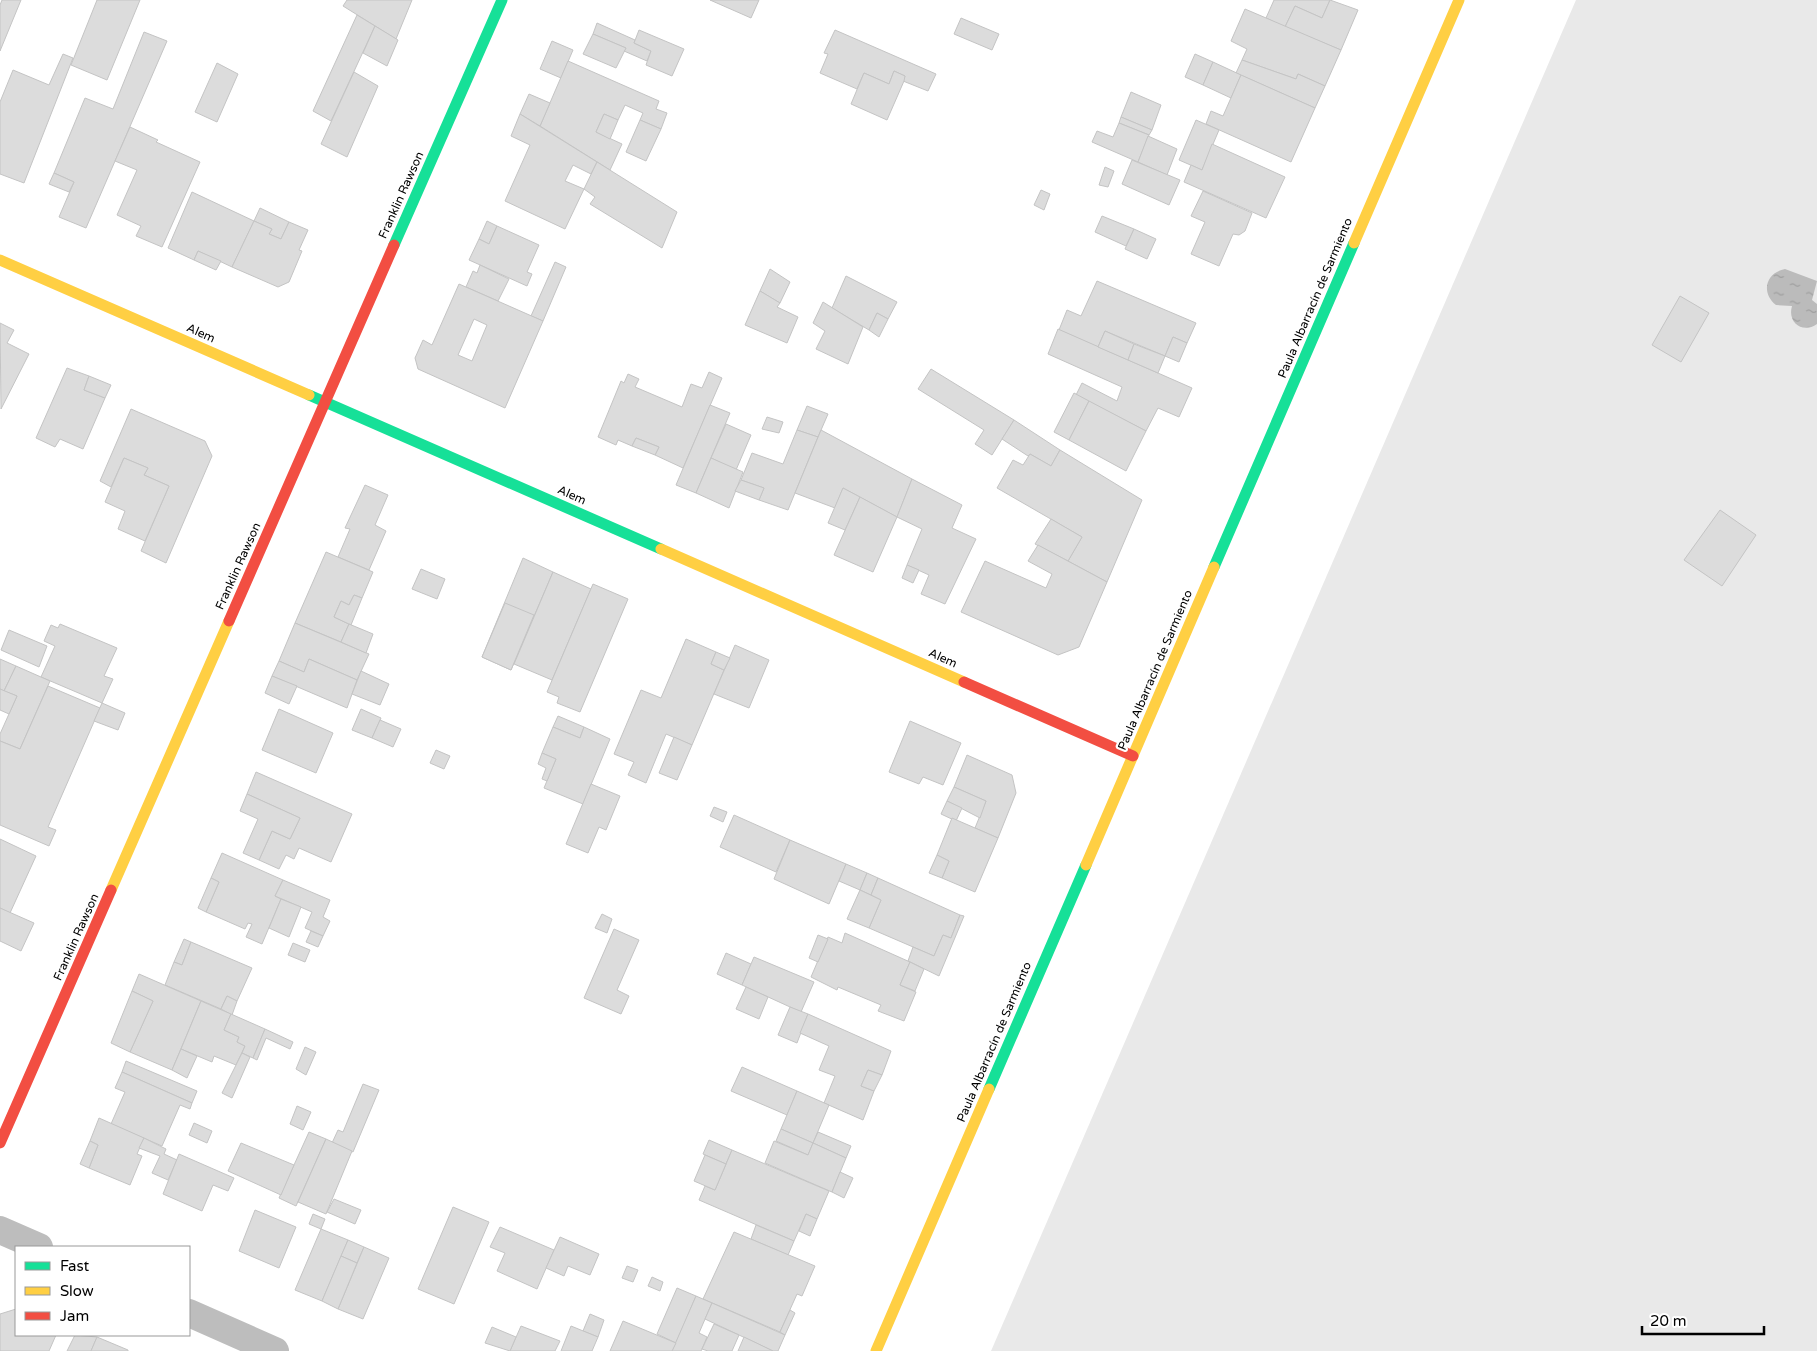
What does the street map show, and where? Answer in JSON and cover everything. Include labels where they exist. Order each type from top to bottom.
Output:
[{"type":"street","name":"Franklin Rawson","points":[[0,1143],[502,0]]},
{"type":"street","name":"Paula Albarracín de Sarmiento","points":[[876,1351],[1459,0]]},
{"type":"street","name":"Alem","points":[[0,260],[1132,756]]},
{"type":"street","points":[[0,1230],[37,1246]]},
{"type":"street","points":[[190,1313],[275,1351]]},
{"type":"shaded area","points":[[1576,0],[1817,0],[1817,1351],[991,1351]]},
{"type":"water","points":[[1785,269],[1817,281],[1812,300],[1817,304],[1817,324],[1812,327],[1806,328],[1797,325],[1792,317],[1792,306],[1776,305],[1768,295],[1767,284],[1769,279],[1778,271]]},
{"type":"building","points":[[2,0],[21,0],[0,51],[0,5]]},
{"type":"building","points":[[97,0],[140,0],[107,80],[71,65]]},
{"type":"building","points":[[347,0],[412,0],[396,39],[343,6]]},
{"type":"building","points":[[710,0],[759,0],[751,18]]},
{"type":"building","points":[[1274,0],[1330,0],[1322,18],[1295,6],[1285,27],[1266,18]]},
{"type":"building","points":[[1330,0],[1358,10],[1341,50],[1285,27],[1295,6],[1322,18]]},
{"type":"building","points":[[1245,9],[1341,50],[1325,86],[1298,74],[1296,79],[1242,60],[1247,49],[1231,41]]},
{"type":"building","points":[[357,15],[375,26],[331,121],[313,111]]},
{"type":"building","points":[[961,18],[999,34],[992,50],[954,34]]},
{"type":"building","points":[[597,23],[635,40],[634,43],[651,51],[647,61],[624,51],[626,48],[593,34]]},
{"type":"building","points":[[375,26],[398,40],[387,66],[363,53]]},
{"type":"building","points":[[639,30],[684,49],[672,76],[646,65],[651,51],[634,43]]},
{"type":"building","points":[[835,30],[936,74],[928,91],[903,81],[905,76],[894,71],[889,84],[864,73],[857,89],[820,73],[828,54],[824,53]]},
{"type":"building","points":[[144,32],[167,41],[86,228],[59,217],[74,182],[54,173],[85,98],[113,109]]},
{"type":"building","points":[[593,34],[626,48],[616,68],[583,54]]},
{"type":"building","points":[[552,41],[573,50],[561,78],[540,69]]},
{"type":"building","points":[[63,54],[73,58],[24,183],[0,174],[0,102],[13,70],[49,85]]},
{"type":"building","points":[[1195,54],[1213,62],[1203,85],[1185,77]]},
{"type":"building","points":[[1242,60],[1296,79],[1298,74],[1325,86],[1315,108],[1236,73]]},
{"type":"building","points":[[568,61],[659,101],[656,109],[667,113],[661,129],[640,120],[643,113],[625,105],[618,120],[604,114],[596,132],[622,144],[610,170],[540,126]]},
{"type":"building","points":[[1213,62],[1241,75],[1231,98],[1203,85]]},
{"type":"building","points":[[217,63],[238,74],[217,122],[195,112]]},
{"type":"building","points":[[894,71],[905,76],[887,120],[851,104],[864,73],[889,84]]},
{"type":"building","points":[[354,72],[378,86],[347,157],[321,144]]},
{"type":"building","points":[[1241,75],[1315,108],[1291,162],[1206,124],[1211,111],[1223,116]]},
{"type":"building","points":[[1131,92],[1161,105],[1152,130],[1121,117]]},
{"type":"building","points":[[529,94],[550,103],[540,126],[520,114]]},
{"type":"building","points":[[520,114],[597,162],[591,174],[573,165],[565,181],[584,189],[565,229],[505,201],[530,145],[511,136]]},
{"type":"building","points":[[604,114],[618,120],[610,139],[596,132]]},
{"type":"building","points":[[1121,117],[1152,130],[1149,135],[1119,123]]},
{"type":"building","points":[[640,120],[661,129],[646,161],[626,152]]},
{"type":"building","points":[[1196,120],[1219,130],[1202,170],[1179,160]]},
{"type":"building","points":[[1119,123],[1149,135],[1138,162],[1092,142],[1097,131],[1113,137]]},
{"type":"building","points":[[130,127],[158,140],[156,142],[200,162],[162,247],[136,236],[141,226],[117,215],[137,170],[115,161]]},
{"type":"building","points":[[1148,136],[1177,149],[1167,175],[1138,162]]},
{"type":"building","points":[[1212,144],[1285,177],[1266,218],[1184,182],[1191,165],[1202,170]]},
{"type":"building","points":[[1132,160],[1180,180],[1169,205],[1122,184]]},
{"type":"building","points":[[597,162],[677,212],[662,248],[590,204],[595,197],[584,189]]},
{"type":"building","points":[[1105,167],[1114,171],[1108,187],[1099,185]]},
{"type":"building","points":[[54,173],[74,182],[69,192],[49,184]]},
{"type":"building","points":[[1041,190],[1050,194],[1044,210],[1034,205]]},
{"type":"building","points":[[1203,191],[1252,213],[1245,231],[1239,235],[1233,234],[1219,266],[1191,254],[1205,222],[1191,216]]},
{"type":"building","points":[[192,192],[254,221],[232,267],[198,251],[194,260],[168,248]]},
{"type":"building","points":[[260,208],[289,222],[281,239],[269,234],[272,229],[254,221]]},
{"type":"building","points":[[1102,216],[1134,229],[1126,246],[1095,232]]},
{"type":"building","points":[[254,221],[272,229],[269,234],[281,239],[289,222],[308,230],[299,250],[302,251],[289,282],[278,287],[232,267]]},
{"type":"building","points":[[487,221],[497,226],[489,244],[479,239]]},
{"type":"building","points":[[497,226],[539,245],[527,272],[532,274],[527,286],[469,260],[479,239],[489,244]]},
{"type":"building","points":[[1134,229],[1156,239],[1147,259],[1125,249]]},
{"type":"building","points":[[198,251],[221,261],[216,270],[194,260]]},
{"type":"building","points":[[555,262],[566,267],[543,321],[531,316]]},
{"type":"building","points":[[480,265],[509,279],[498,301],[466,287],[473,271],[477,273]]},
{"type":"building","points":[[770,269],[790,282],[780,303],[760,291]]},
{"type":"building","points":[[846,276],[897,302],[888,319],[877,313],[869,330],[832,308]]},
{"type":"building","points":[[1097,281],[1196,323],[1187,343],[1173,337],[1165,356],[1105,331],[1098,347],[1059,330],[1067,310],[1081,316]]},
{"type":"building","points":[[459,284],[543,321],[505,408],[418,369],[415,358],[423,340],[432,345]],"holes":[[[474,319],[487,325],[472,361],[458,355]]]},
{"type":"building","points":[[760,291],[780,303],[777,307],[798,317],[787,343],[745,325]]},
{"type":"building","points":[[1680,296],[1709,313],[1681,362],[1652,345]]},
{"type":"building","points":[[823,302],[863,327],[848,364],[816,349],[825,331],[813,323]]},
{"type":"building","points":[[877,313],[888,319],[879,337],[869,330]]},
{"type":"building","points":[[0,323],[14,330],[7,343],[29,354],[1,409]]},
{"type":"building","points":[[1058,329],[1192,388],[1179,417],[1158,408],[1146,431],[1076,395],[1082,383],[1117,401],[1122,387],[1048,354]]},
{"type":"building","points":[[1105,331],[1134,344],[1128,360],[1098,347]]},
{"type":"building","points":[[1173,337],[1187,343],[1179,362],[1165,356]]},
{"type":"building","points":[[1134,344],[1165,356],[1158,373],[1128,360]]},
{"type":"building","points":[[67,368],[89,376],[84,390],[105,398],[83,449],[60,439],[55,447],[36,438]]},
{"type":"building","points":[[931,369],[1014,420],[992,455],[975,444],[984,430],[918,389]]},
{"type":"building","points":[[709,372],[722,378],[683,468],[655,455],[659,447],[636,438],[632,446],[618,440],[616,445],[598,437],[621,381],[624,383],[628,374],[639,379],[635,387],[682,407],[691,384],[702,388]]},
{"type":"building","points":[[89,376],[111,385],[105,398],[84,390]]},
{"type":"building","points":[[1074,393],[1089,401],[1069,440],[1054,432]]},
{"type":"building","points":[[1089,401],[1146,431],[1126,471],[1069,440]]},
{"type":"building","points":[[710,405],[730,413],[696,493],[676,485]]},
{"type":"building","points":[[807,406],[828,414],[818,437],[797,430]]},
{"type":"building","points":[[131,409],[205,441],[212,456],[166,563],[141,551],[169,486],[144,475],[148,468],[124,458],[111,487],[100,481]]},
{"type":"building","points":[[767,417],[783,422],[779,433],[762,429]]},
{"type":"building","points":[[1014,420],[1060,450],[1051,466],[1030,454],[1028,456],[1002,439]]},
{"type":"building","points":[[726,424],[751,435],[736,470],[711,458]]},
{"type":"building","points":[[797,430],[818,437],[788,510],[759,500],[764,488],[741,480],[752,453],[783,464]]},
{"type":"building","points":[[821,430],[912,479],[897,517],[843,488],[835,508],[795,493]]},
{"type":"building","points":[[636,438],[659,447],[655,455],[632,446]]},
{"type":"building","points":[[1060,450],[1142,500],[1107,582],[1068,561],[1082,537],[997,488],[1013,460],[1023,465],[1030,454],[1051,466]]},
{"type":"building","points":[[124,458],[148,468],[144,475],[169,486],[145,541],[118,529],[125,511],[105,502]]},
{"type":"building","points":[[711,458],[743,472],[729,508],[696,493]]},
{"type":"building","points":[[912,479],[962,505],[952,528],[976,539],[945,604],[921,594],[929,575],[907,565],[922,529],[897,517]]},
{"type":"building","points":[[741,480],[764,488],[759,500],[735,491]]},
{"type":"building","points":[[365,485],[388,495],[375,525],[386,531],[369,570],[338,557],[350,529],[345,528]]},
{"type":"building","points":[[843,488],[860,497],[845,530],[828,523]]},
{"type":"building","points":[[860,497],[897,517],[873,572],[834,555]]},
{"type":"building","points":[[1720,510],[1756,535],[1722,586],[1684,560]]},
{"type":"building","points":[[1051,519],[1082,537],[1068,561],[1035,544]]},
{"type":"building","points":[[1038,545],[1107,582],[1079,647],[1058,655],[961,612],[985,561],[1046,588],[1052,574],[1028,561]]},
{"type":"building","points":[[326,552],[373,572],[362,598],[354,595],[349,605],[341,601],[334,617],[349,624],[341,642],[295,623]]},
{"type":"building","points":[[523,558],[553,572],[511,670],[482,657]]},
{"type":"building","points":[[907,565],[919,570],[913,583],[902,578]]},
{"type":"building","points":[[421,569],[445,579],[437,599],[412,589]]},
{"type":"building","points":[[553,572],[591,589],[552,680],[514,664]]},
{"type":"building","points":[[593,584],[628,599],[580,712],[557,703],[559,697],[547,692]]},
{"type":"building","points":[[354,595],[362,598],[351,625],[334,617],[341,601],[349,605]]},
{"type":"building","points":[[505,603],[534,615],[511,670],[482,657]]},
{"type":"building","points":[[295,623],[369,654],[357,680],[309,659],[304,672],[279,661]]},
{"type":"building","points":[[60,624],[117,648],[104,676],[113,679],[102,703],[41,677],[55,646],[44,641],[51,625],[58,628]]},
{"type":"building","points":[[349,624],[373,634],[366,653],[341,642]]},
{"type":"building","points":[[9,630],[47,646],[39,667],[1,650]]},
{"type":"building","points":[[686,639],[716,652],[711,664],[724,670],[692,745],[666,734],[646,783],[628,775],[634,762],[614,754],[641,690],[661,698]]},
{"type":"building","points":[[735,645],[769,660],[749,708],[714,694]]},
{"type":"building","points":[[716,652],[730,658],[724,670],[711,664]]},
{"type":"building","points":[[0,659],[16,666],[4,691],[0,689]]},
{"type":"building","points":[[309,659],[357,680],[347,708],[272,676],[279,661],[304,672]]},
{"type":"building","points":[[16,666],[50,681],[20,749],[0,741],[0,734],[17,696],[4,691]]},
{"type":"building","points":[[361,671],[389,684],[380,705],[352,694]]},
{"type":"building","points":[[272,676],[297,686],[289,704],[265,693]]},
{"type":"building","points":[[48,686],[100,708],[48,827],[56,830],[49,846],[0,825],[0,741],[20,749]]},
{"type":"building","points":[[0,689],[17,696],[9,714],[0,710]]},
{"type":"building","points":[[102,703],[125,713],[118,730],[94,721]]},
{"type":"building","points":[[279,709],[333,733],[316,773],[262,750]]},
{"type":"building","points":[[361,709],[381,718],[372,738],[352,730]]},
{"type":"building","points":[[558,716],[584,727],[580,738],[553,727]]},
{"type":"building","points":[[380,720],[401,729],[393,747],[372,738]]},
{"type":"building","points":[[910,721],[961,743],[943,785],[923,777],[919,784],[889,772]]},
{"type":"building","points":[[553,727],[580,738],[584,727],[610,739],[583,804],[544,788],[556,759],[542,753]]},
{"type":"building","points":[[674,737],[692,745],[677,780],[659,773]]},
{"type":"building","points":[[436,750],[450,756],[444,769],[430,763]]},
{"type":"building","points":[[542,753],[556,759],[547,781],[542,779],[546,768],[538,764]]},
{"type":"building","points":[[967,755],[1012,775],[1016,793],[998,838],[975,828],[986,801],[954,787]]},
{"type":"building","points":[[256,772],[352,814],[331,862],[299,848],[294,859],[286,855],[279,869],[259,860],[272,831],[290,839],[300,818],[247,794]]},
{"type":"building","points":[[591,784],[620,796],[606,830],[599,827],[588,853],[566,844]]},
{"type":"building","points":[[954,787],[986,801],[980,818],[947,801]]},
{"type":"building","points":[[247,794],[300,818],[290,839],[272,831],[259,860],[243,853],[258,819],[240,811]]},
{"type":"building","points":[[947,801],[962,808],[956,821],[941,814]]},
{"type":"building","points":[[714,807],[727,812],[723,822],[710,816]]},
{"type":"building","points":[[734,815],[790,840],[776,872],[720,847]]},
{"type":"building","points":[[952,818],[998,838],[975,892],[942,878],[949,861],[937,855]]},
{"type":"building","points":[[0,839],[36,856],[10,913],[0,908]]},
{"type":"building","points":[[790,840],[846,864],[829,904],[774,879]]},
{"type":"building","points":[[222,853],[283,880],[275,896],[281,899],[262,944],[246,937],[252,924],[248,923],[245,929],[206,912],[219,882],[211,878]]},
{"type":"building","points":[[937,855],[949,861],[942,878],[929,873]]},
{"type":"building","points":[[846,864],[867,873],[860,890],[839,881]]},
{"type":"building","points":[[867,873],[878,878],[871,895],[860,890]]},
{"type":"building","points":[[211,878],[219,882],[206,912],[198,908]]},
{"type":"building","points":[[878,878],[960,915],[951,938],[943,935],[934,956],[869,928],[881,900],[871,895]]},
{"type":"building","points":[[283,880],[330,900],[323,917],[330,921],[323,936],[305,928],[312,912],[275,896]]},
{"type":"building","points":[[860,890],[881,900],[869,928],[847,919]]},
{"type":"building","points":[[281,899],[301,907],[289,937],[269,928]]},
{"type":"building","points":[[0,908],[34,923],[21,951],[0,941]]},
{"type":"building","points":[[602,914],[612,919],[607,933],[595,928]]},
{"type":"building","points":[[960,915],[964,916],[939,976],[908,961],[913,947],[934,956],[943,935],[951,938]]},
{"type":"building","points":[[614,929],[639,940],[617,990],[629,996],[621,1014],[584,998]]},
{"type":"building","points":[[311,931],[323,936],[318,947],[306,942]]},
{"type":"building","points":[[845,933],[910,962],[900,985],[916,992],[904,1021],[878,1011],[881,1005],[838,987],[837,990],[811,977],[828,937],[842,943]]},
{"type":"building","points":[[818,935],[828,939],[818,962],[809,958]]},
{"type":"building","points":[[184,939],[191,942],[182,965],[174,962]]},
{"type":"building","points":[[191,942],[252,968],[237,1001],[227,996],[221,1009],[165,985],[174,962],[182,965]]},
{"type":"building","points":[[293,943],[310,950],[305,962],[288,955]]},
{"type":"building","points":[[726,953],[751,964],[742,985],[717,974]]},
{"type":"building","points":[[754,957],[814,982],[801,1012],[742,985]]},
{"type":"building","points":[[910,962],[924,969],[915,991],[900,985]]},
{"type":"building","points":[[139,974],[201,1001],[172,1070],[130,1052],[153,1001],[132,991]]},
{"type":"building","points":[[746,987],[768,997],[759,1019],[736,1009]]},
{"type":"building","points":[[132,991],[153,1001],[130,1052],[111,1043]]},
{"type":"building","points":[[227,996],[237,1001],[232,1015],[221,1009]]},
{"type":"building","points":[[201,1001],[231,1014],[224,1030],[239,1037],[237,1042],[245,1046],[236,1065],[214,1056],[212,1062],[181,1049]]},
{"type":"building","points":[[790,1007],[808,1014],[797,1043],[778,1035]]},
{"type":"building","points":[[231,1014],[265,1029],[253,1058],[242,1053],[245,1046],[237,1042],[239,1037],[224,1030]]},
{"type":"building","points":[[808,1014],[891,1051],[882,1075],[868,1070],[861,1086],[874,1091],[863,1120],[824,1103],[835,1076],[819,1070],[829,1046],[800,1033]]},
{"type":"building","points":[[265,1029],[293,1042],[290,1049],[266,1038],[257,1060],[253,1058]]},
{"type":"building","points":[[305,1047],[316,1052],[306,1075],[296,1069]]},
{"type":"building","points":[[181,1049],[197,1056],[187,1078],[172,1070]]},
{"type":"building","points":[[242,1053],[250,1057],[232,1098],[222,1093]]},
{"type":"building","points":[[126,1061],[197,1091],[192,1103],[122,1072]]},
{"type":"building","points":[[742,1067],[797,1091],[787,1115],[731,1091]]},
{"type":"building","points":[[868,1070],[882,1075],[874,1091],[861,1086]]},
{"type":"building","points":[[122,1072],[192,1103],[190,1109],[180,1105],[162,1146],[111,1124],[125,1092],[115,1088]]},
{"type":"building","points":[[363,1084],[379,1090],[353,1152],[332,1143],[338,1130],[343,1132]]},
{"type":"building","points":[[797,1091],[829,1105],[813,1143],[781,1129]]},
{"type":"building","points":[[297,1106],[311,1112],[303,1130],[290,1124]]},
{"type":"building","points":[[99,1118],[144,1138],[137,1154],[142,1156],[130,1185],[89,1168],[98,1145],[90,1141]]},
{"type":"building","points":[[194,1123],[212,1131],[207,1143],[189,1135]]},
{"type":"building","points":[[781,1129],[813,1143],[808,1155],[776,1141]]},
{"type":"building","points":[[309,1132],[326,1139],[296,1206],[279,1198]]},
{"type":"building","points":[[818,1132],[851,1146],[846,1158],[813,1143]]},
{"type":"building","points":[[144,1138],[166,1149],[164,1154],[177,1160],[168,1180],[152,1173],[160,1156],[139,1148]]},
{"type":"building","points":[[326,1139],[352,1151],[326,1214],[298,1202]]},
{"type":"building","points":[[709,1140],[732,1150],[726,1164],[703,1154]]},
{"type":"building","points":[[90,1141],[98,1145],[89,1168],[80,1164]]},
{"type":"building","points":[[774,1141],[808,1155],[813,1143],[846,1158],[832,1192],[765,1163]]},
{"type":"building","points":[[241,1143],[294,1165],[281,1195],[228,1171]]},
{"type":"building","points":[[732,1150],[829,1191],[817,1219],[806,1214],[794,1241],[699,1200],[705,1186],[715,1190]]},
{"type":"building","points":[[179,1154],[234,1178],[228,1191],[213,1185],[202,1211],[163,1194]]},
{"type":"building","points":[[705,1155],[726,1164],[715,1190],[694,1181]]},
{"type":"building","points":[[840,1172],[853,1178],[844,1198],[832,1192]]},
{"type":"building","points":[[334,1199],[361,1210],[355,1224],[327,1212]]},
{"type":"building","points":[[453,1207],[489,1222],[454,1304],[418,1289]]},
{"type":"building","points":[[255,1210],[296,1227],[279,1268],[239,1251]]},
{"type":"building","points":[[313,1214],[325,1219],[321,1229],[309,1224]]},
{"type":"building","points":[[806,1214],[817,1219],[810,1236],[799,1231]]},
{"type":"building","points":[[756,1225],[794,1241],[788,1255],[751,1239]]},
{"type":"building","points":[[500,1227],[554,1250],[537,1289],[497,1271],[505,1253],[490,1247]]},
{"type":"building","points":[[321,1229],[348,1240],[322,1301],[295,1290]]},
{"type":"building","points":[[734,1232],[815,1266],[802,1296],[797,1294],[780,1332],[703,1299]]},
{"type":"building","points":[[560,1237],[599,1254],[590,1275],[568,1266],[564,1276],[546,1268]]},
{"type":"building","points":[[348,1240],[364,1247],[357,1263],[341,1256]]},
{"type":"building","points":[[364,1247],[389,1258],[363,1319],[338,1309]]},
{"type":"building","points":[[341,1256],[357,1263],[338,1309],[322,1301]]},
{"type":"building","points":[[627,1266],[638,1270],[633,1282],[622,1278]]},
{"type":"building","points":[[652,1277],[663,1282],[660,1291],[648,1286]]},
{"type":"building","points":[[677,1288],[696,1296],[676,1343],[657,1334]]},
{"type":"building","points":[[696,1296],[712,1303],[699,1333],[707,1337],[702,1349],[701,1351],[672,1351]]},
{"type":"building","points":[[712,1303],[785,1335],[778,1351],[773,1351],[705,1319]]},
{"type":"building","points":[[15,1309],[15,1336],[56,1336],[49,1351],[0,1351],[0,1314]]},
{"type":"building","points":[[790,1310],[795,1313],[785,1335],[780,1332]]},
{"type":"building","points":[[590,1314],[604,1320],[598,1337],[583,1331]]},
{"type":"building","points":[[623,1321],[676,1343],[672,1351],[610,1351]]},
{"type":"building","points":[[714,1324],[739,1335],[732,1351],[708,1351],[702,1349]]},
{"type":"building","points":[[521,1326],[560,1341],[555,1351],[510,1351]]},
{"type":"building","points":[[571,1326],[598,1337],[592,1351],[561,1351]]},
{"type":"building","points":[[492,1327],[516,1337],[510,1351],[485,1343]]},
{"type":"building","points":[[74,1336],[97,1337],[91,1351],[67,1351]]},
{"type":"building","points":[[97,1337],[128,1350],[128,1351],[91,1351]]},
{"type":"building","points":[[744,1337],[773,1351],[738,1351]]},
{"type":"traffic: fast","points":[[394,245],[502,0]]},
{"type":"traffic: fast","points":[[1214,567],[1354,243]]},
{"type":"traffic: fast","points":[[309,395],[661,549]]},
{"type":"traffic: fast","points":[[989,1089],[1086,865]]},
{"type":"traffic: slow","points":[[1354,243],[1459,0]]},
{"type":"traffic: slow","points":[[0,260],[309,395]]},
{"type":"traffic: slow","points":[[661,549],[964,682]]},
{"type":"traffic: slow","points":[[1086,865],[1214,567]]},
{"type":"traffic: slow","points":[[111,890],[229,621]]},
{"type":"traffic: slow","points":[[876,1351],[989,1089]]},
{"type":"traffic: jam","points":[[229,621],[394,245]]},
{"type":"traffic: jam","points":[[964,682],[1133,756]]},
{"type":"traffic: jam","points":[[0,1143],[111,890]]}]
